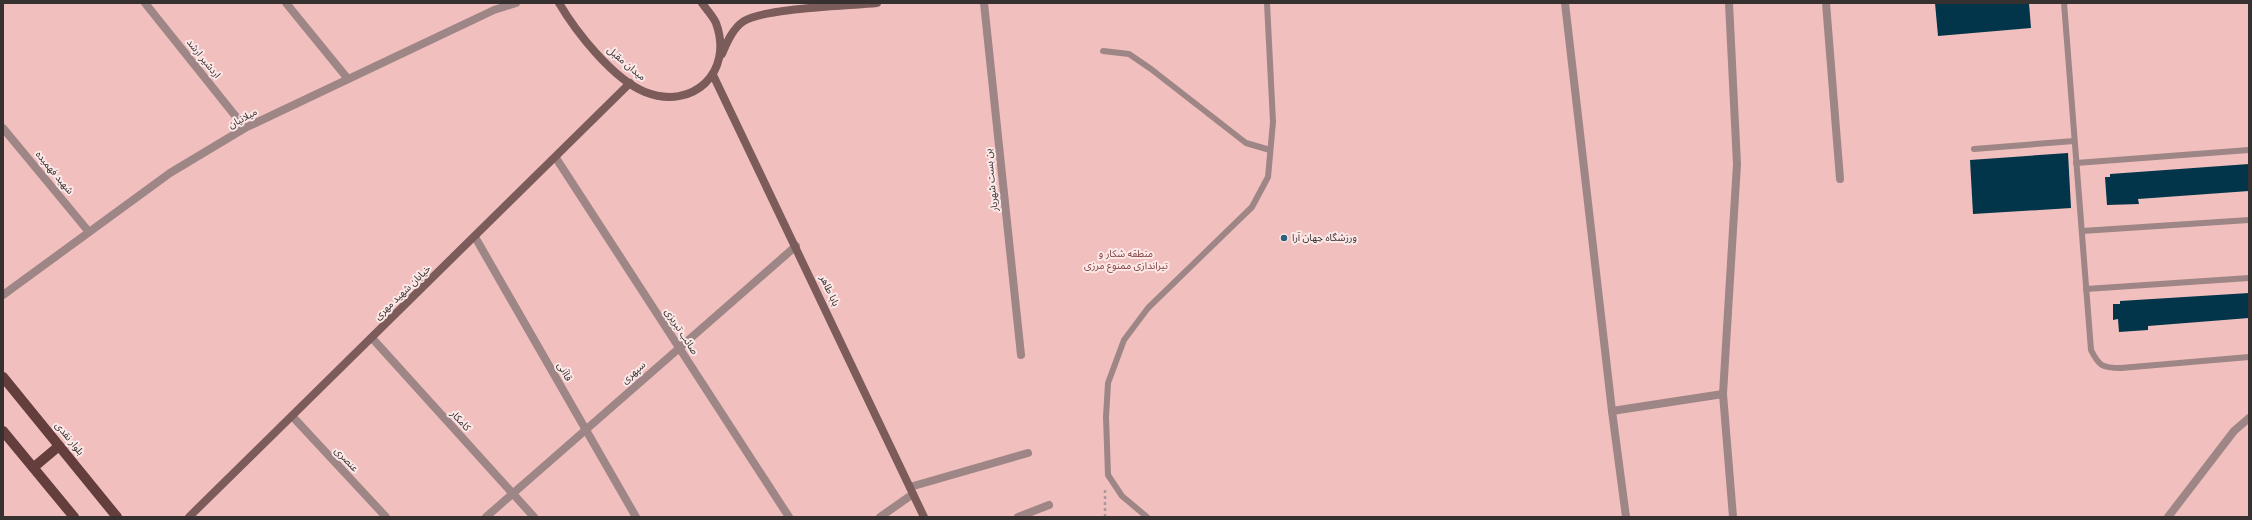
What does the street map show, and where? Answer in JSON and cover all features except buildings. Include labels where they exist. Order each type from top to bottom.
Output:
[{"type":"main road","name":"میدان مقبل","points":[[560,3],[586,41],[608,65],[630,83],[644,92],[663,97],[679,97],[697,90],[713,75],[720,58],[720,40],[716,22],[702,3]]},
{"type":"main road","points":[[720,58],[728,38],[743,22],[762,14],[877,3]]},
{"type":"main road","name":"بابا طاهر","points":[[713,75],[796,246],[924,517]]},
{"type":"main road","name":"خیابان شهید مهری","points":[[189,517],[556,158],[630,83]]},
{"type":"main road","name":"بلوار نقدی","points":[[3,377],[117,517]]},
{"type":"main road","points":[[3,431],[74,517]]},
{"type":"main road","points":[[34,467],[59,446]]},
{"type":"street","name":"اردشیر ارشد","points":[[145,3],[245,128]]},
{"type":"street","points":[[286,3],[348,78]]},
{"type":"street","name":"میلانیان","points":[[3,295],[170,173],[245,128],[494,10],[516,3]]},
{"type":"street","name":"بن بست شهریار","points":[[984,3],[1021,355]]},
{"type":"street","points":[[1565,3],[1612,411],[1626,517]]},
{"type":"street","points":[[1730,3],[1737,164],[1723,394],[1733,517]]},
{"type":"street","points":[[1826,3],[1840,180]]},
{"type":"street","name":"شهید فهمیده","points":[[3,128],[89,232]]},
{"type":"street","name":"صائب تبریزی","points":[[556,158],[789,517]]},
{"type":"street","name":"قاآنی","points":[[475,237],[636,517]]},
{"type":"street","name":"سپهری","points":[[486,517],[796,246]]},
{"type":"street","name":"کامکار","points":[[372,338],[534,517]]},
{"type":"street","points":[[1612,411],[1723,394]]},
{"type":"street","name":"عنصری","points":[[292,416],[386,517]]},
{"type":"street","points":[[2168,517],[2234,431],[2249,418]]},
{"type":"street","points":[[880,517],[911,490],[1028,453]]},
{"type":"street","points":[[1018,517],[1049,505]]},
{"type":"lane","points":[[1148,517],[1122,496],[1108,475],[1106,417],[1108,383],[1124,340],[1148,308],[1252,207],[1268,177],[1273,122],[1267,3]]},
{"type":"lane","points":[[2064,3],[2091,350],[2097,362],[2108,368],[2249,357]]},
{"type":"lane","points":[[1103,51],[1129,54],[1151,68],[1246,143],[1270,150]]},
{"type":"lane","points":[[1974,149],[2074,141]]},
{"type":"lane","points":[[2076,163],[2249,150]]},
{"type":"lane","points":[[2082,231],[2249,220]]},
{"type":"lane","points":[[2086,289],[2249,278]]},
{"type":"path","points":[[1105,517],[1104,494],[1108,475]]},
{"type":"green space","name":"منطقه شکار و تیراندازی ممنوع مرزی","points":[[3,3],[2249,3],[2249,517],[3,517]]},
{"type":"place","name":"ورزشگاه جهان آرا","points":[[1284,238]]}]
